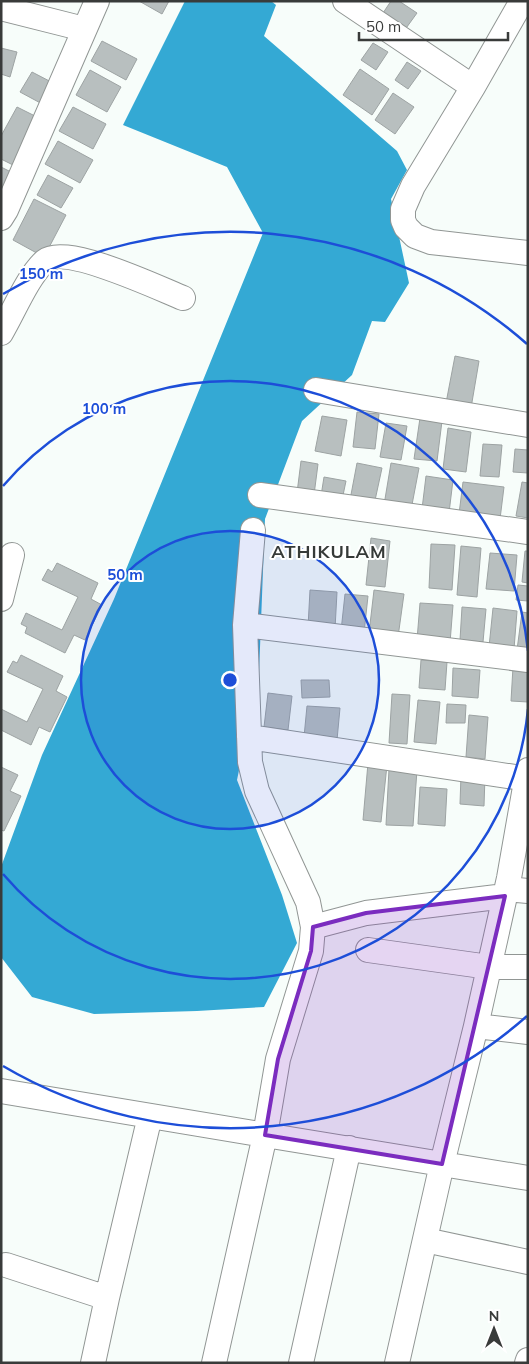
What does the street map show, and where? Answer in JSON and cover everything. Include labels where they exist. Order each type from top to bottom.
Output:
[{"type":"street","points":[[1,218],[97,1]]},
{"type":"street","points":[[345,1],[473,87]]},
{"type":"street","points":[[522,1],[413,186],[403,209],[403,220],[406,227],[415,236],[431,242],[528,253]]},
{"type":"street","points":[[1,8],[84,29]]},
{"type":"street","points":[[1,333],[33,275],[46,260],[60,256],[89,260],[183,298]]},
{"type":"street","points":[[316,390],[528,425]]},
{"type":"street","points":[[260,495],[528,532]]},
{"type":"street","points":[[214,1363],[265,1135],[278,1059],[311,951],[313,927],[308,902],[257,790],[250,762],[245,625],[253,530]]},
{"type":"street","points":[[1,599],[12,555]]},
{"type":"street","points":[[245,625],[528,660]]},
{"type":"street","points":[[249,737],[527,776],[513,892],[489,967],[397,1363]]},
{"type":"street","points":[[313,927],[366,913],[513,892]]},
{"type":"street","points":[[368,950],[489,967],[528,966]]},
{"type":"street","points":[[476,1026],[528,1032]]},
{"type":"street","points":[[1,1091],[528,1178]]},
{"type":"street","points":[[93,1363],[150,1116]]},
{"type":"street","points":[[300,1363],[348,1148]]},
{"type":"street","points":[[425,1240],[528,1262]]},
{"type":"street","points":[[3,1270],[107,1298]]},
{"type":"highlighted area","points":[[505,896],[442,1164],[265,1135],[278,1059],[311,951],[313,927],[366,913]]},
{"type":"water","points":[[185,1],[271,1],[276,5],[264,36],[397,151],[407,170],[391,199],[409,283],[385,322],[372,321],[352,375],[302,421],[265,519],[259,673],[237,780],[282,895],[297,943],[264,1007],[94,1014],[32,997],[1,957],[1,867],[42,755],[114,599],[263,233],[227,167],[123,125]]},
{"type":"building","points":[[139,1],[169,1],[162,14]]},
{"type":"building","points":[[391,1],[399,1],[417,13],[404,31],[381,16]]},
{"type":"building","points":[[102,41],[137,59],[126,80],[91,61]]},
{"type":"building","points":[[373,43],[388,52],[376,70],[361,60]]},
{"type":"building","points":[[1,48],[17,52],[10,77],[1,74]]},
{"type":"building","points":[[407,62],[421,71],[408,89],[395,80]]},
{"type":"building","points":[[360,69],[389,89],[372,115],[343,95]]},
{"type":"building","points":[[90,70],[121,87],[107,112],[76,95]]},
{"type":"building","points":[[32,72],[57,85],[46,106],[20,92]]},
{"type":"building","points":[[393,93],[414,107],[395,134],[375,120]]},
{"type":"building","points":[[17,107],[39,118],[13,165],[1,159],[1,136]]},
{"type":"building","points":[[73,107],[106,124],[93,149],[59,131]]},
{"type":"building","points":[[58,141],[93,160],[80,183],[45,164]]},
{"type":"building","points":[[1,167],[15,174],[6,189],[1,186]]},
{"type":"building","points":[[48,175],[73,188],[61,208],[37,195]]},
{"type":"building","points":[[34,199],[66,215],[44,257],[13,240]]},
{"type":"building","points":[[455,356],[479,361],[471,408],[446,403]]},
{"type":"building","points":[[357,412],[379,414],[375,449],[353,447]]},
{"type":"building","points":[[322,416],[347,420],[341,456],[315,451]]},
{"type":"building","points":[[420,418],[442,421],[437,461],[414,459]]},
{"type":"building","points":[[386,423],[407,426],[401,460],[380,457]]},
{"type":"building","points":[[448,428],[471,432],[466,472],[443,469]]},
{"type":"building","points":[[483,444],[502,445],[499,477],[480,476]]},
{"type":"building","points":[[515,449],[528,450],[528,473],[513,472]]},
{"type":"building","points":[[301,461],[318,464],[314,495],[297,493]]},
{"type":"building","points":[[357,463],[382,468],[374,505],[350,500]]},
{"type":"building","points":[[391,463],[419,468],[411,510],[384,505]]},
{"type":"building","points":[[426,476],[453,480],[449,513],[422,509]]},
{"type":"building","points":[[324,477],[346,481],[342,500],[321,496]]},
{"type":"building","points":[[463,482],[504,487],[500,519],[459,514]]},
{"type":"building","points":[[522,482],[528,483],[528,518],[516,516]]},
{"type":"building","points":[[371,538],[390,541],[385,587],[366,585]]},
{"type":"building","points":[[431,544],[455,545],[452,590],[429,588]]},
{"type":"building","points":[[461,546],[481,548],[477,597],[457,595]]},
{"type":"building","points":[[525,551],[528,551],[528,583],[522,582]]},
{"type":"building","points":[[490,553],[517,555],[514,591],[486,589]]},
{"type":"building","points":[[57,563],[98,583],[91,599],[102,605],[85,640],[74,635],[65,653],[25,633],[27,627],[21,624],[26,613],[62,630],[78,597],[42,580],[48,569],[52,572]]},
{"type":"building","points":[[518,585],[528,586],[528,601],[516,600]]},
{"type":"building","points":[[310,590],[337,592],[335,629],[308,627]]},
{"type":"building","points":[[374,590],[404,594],[398,637],[369,633]]},
{"type":"building","points":[[345,594],[368,596],[364,633],[341,631]]},
{"type":"building","points":[[420,603],[453,605],[450,643],[417,640]]},
{"type":"building","points":[[462,607],[486,609],[483,642],[460,640]]},
{"type":"building","points":[[493,608],[517,611],[514,649],[489,647]]},
{"type":"building","points":[[522,612],[528,613],[528,651],[517,650]]},
{"type":"building","points":[[21,655],[63,676],[56,691],[67,697],[50,732],[39,727],[31,745],[1,730],[1,709],[27,722],[43,689],[7,672],[13,661],[17,663]]},
{"type":"building","points":[[421,660],[447,662],[445,690],[419,688]]},
{"type":"building","points":[[513,667],[528,668],[528,702],[511,701]]},
{"type":"building","points":[[453,668],[480,670],[478,698],[452,696]]},
{"type":"building","points":[[301,680],[329,680],[330,697],[302,698]]},
{"type":"building","points":[[268,693],[292,696],[288,730],[264,727]]},
{"type":"building","points":[[392,694],[410,695],[407,744],[389,743]]},
{"type":"building","points":[[418,700],[440,702],[436,744],[414,742]]},
{"type":"building","points":[[447,704],[466,705],[465,723],[446,723]]},
{"type":"building","points":[[307,706],[340,708],[337,740],[304,737]]},
{"type":"building","points":[[469,715],[488,717],[485,759],[466,757]]},
{"type":"building","points":[[368,763],[387,765],[381,822],[363,820]]},
{"type":"building","points":[[1,767],[18,775],[10,791],[21,796],[4,831],[1,830]]},
{"type":"building","points":[[389,769],[417,770],[413,826],[386,825]]},
{"type":"building","points":[[461,775],[485,776],[484,806],[460,804]]},
{"type":"building","points":[[420,787],[447,789],[445,826],[418,824]]},
{"type":"district","name":"ATHIKULAM","points":[[329,551]]}]
